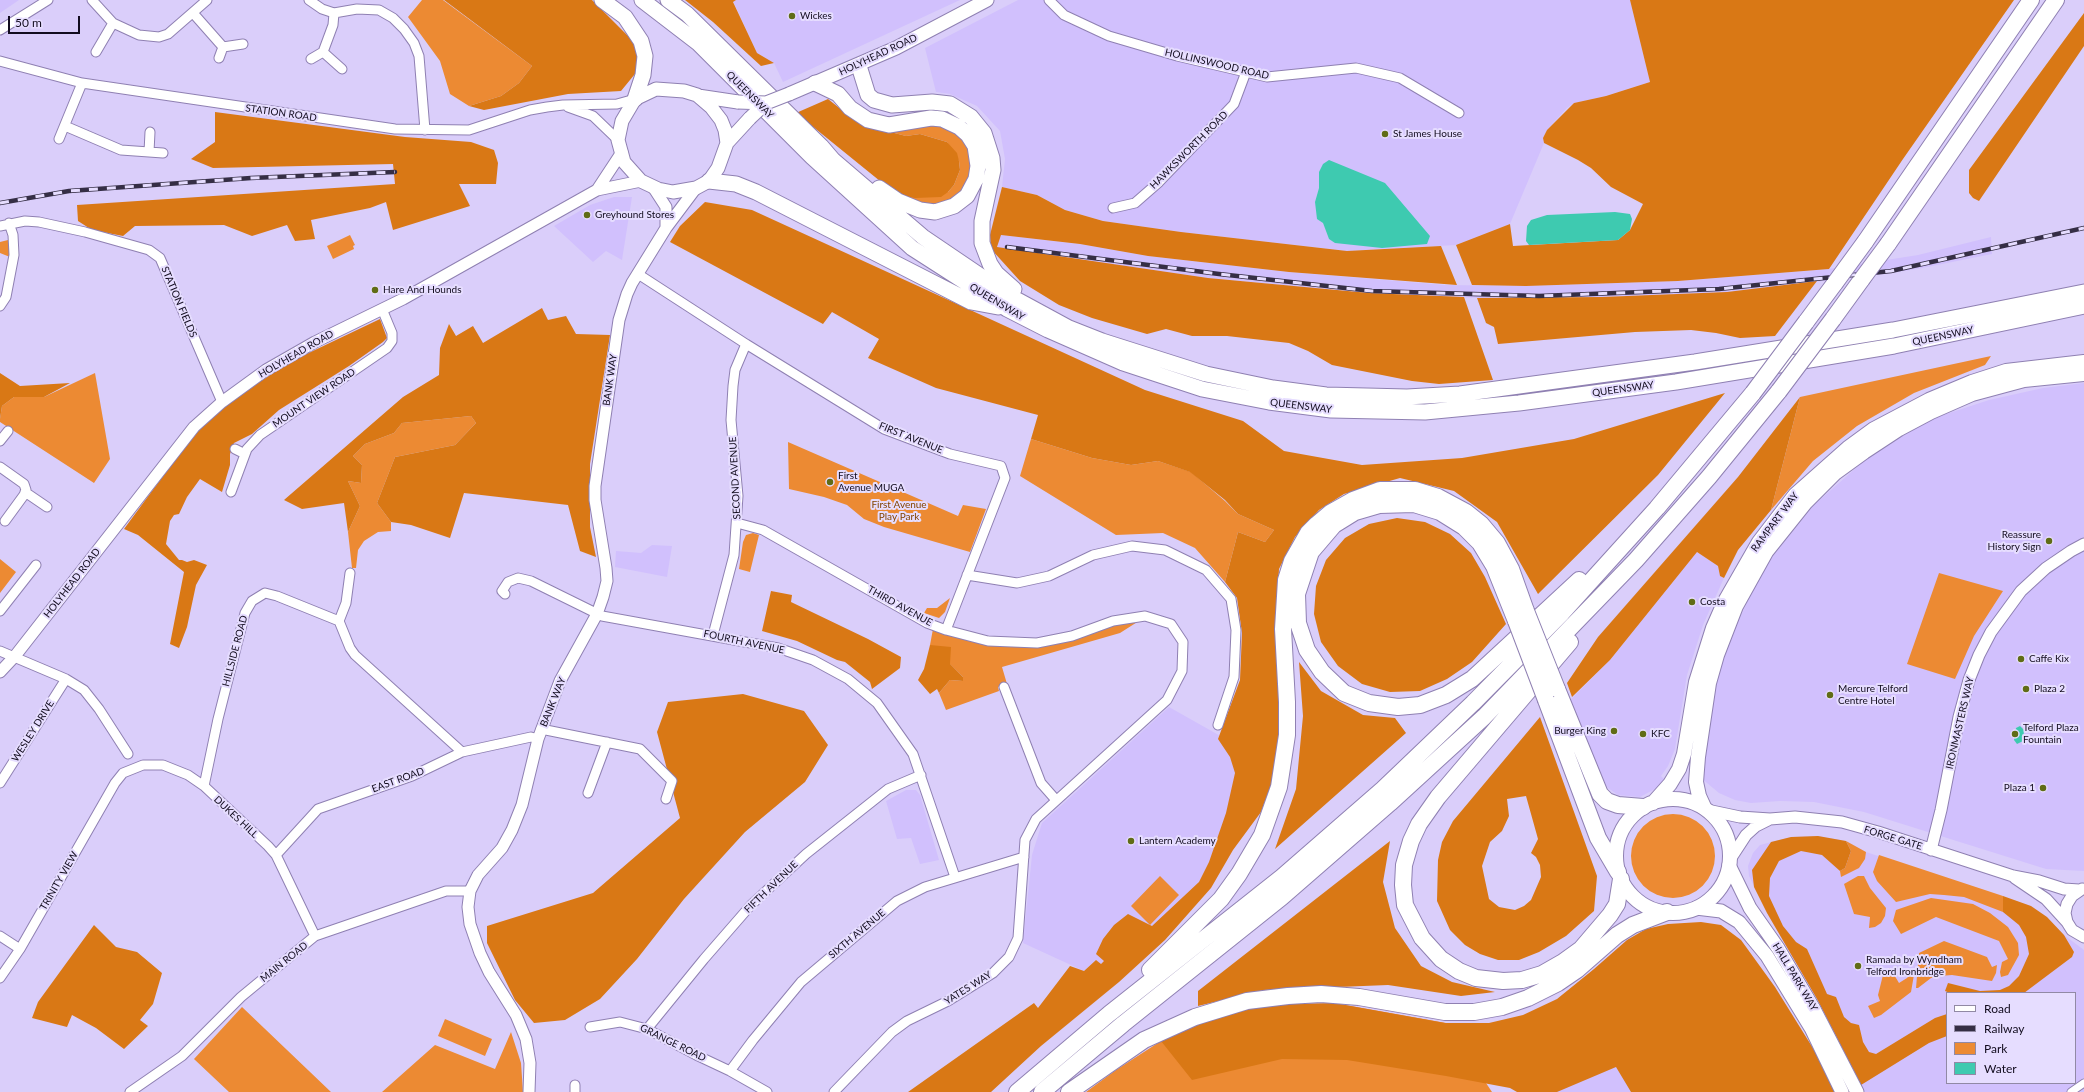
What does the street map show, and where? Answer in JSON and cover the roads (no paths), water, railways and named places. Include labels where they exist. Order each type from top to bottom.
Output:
[{"type":"highway","points":[[602,0],[625,17],[641,41],[645,56],[643,75],[635,98]]},
{"type":"highway","name":"QUEENSWAY","points":[[642,0],[698,43],[812,157],[912,248],[1007,309],[1123,363],[1202,389],[1269,402],[1331,410],[1425,412],[1519,403],[1676,382],[1894,346],[2084,303]]},
{"type":"highway","name":"QUEENSWAY","points":[[668,0],[687,14],[821,146],[833,160],[923,237],[1035,310],[1102,341],[1206,374],[1273,388],[1326,395],[1407,397],[1460,394],[1695,362],[1893,330],[2052,298],[2084,303]]},
{"type":"highway","points":[[1017,1092],[1109,1014],[1282,877],[1383,789],[1473,703],[1556,619],[1657,508],[1753,393],[1865,242],[2032,0]]},
{"type":"highway","points":[[1657,508],[1472,679],[1446,695],[1420,705],[1398,707],[1369,703],[1344,693],[1322,672],[1307,650],[1298,623],[1297,594],[1311,552],[1334,525],[1355,512],[1379,505],[1414,504],[1440,512],[1464,527],[1480,544],[1494,566],[1521,616],[1551,695],[1598,838],[1619,875],[1617,904],[1610,915],[1581,949],[1563,962],[1542,974],[1522,980],[1503,981],[1476,978],[1459,971],[1432,951],[1414,927],[1405,905],[1403,885],[1404,865],[1411,841],[1419,824],[1438,797],[1585,625],[1636,560],[1708,477],[1779,391],[1888,244],[2056,0]]},
{"type":"highway","points":[[859,66],[868,95],[874,100],[892,105],[932,102],[946,103],[960,109],[978,124],[984,133],[992,158],[993,170],[982,221],[981,233],[984,253],[990,264],[996,273],[1021,294],[1086,329],[1102,341]]},
{"type":"highway","points":[[815,84],[838,94],[850,108],[868,120],[880,124],[889,125],[931,118],[950,122],[968,134],[975,146],[978,166],[976,179],[967,196],[954,206],[935,212],[920,210],[888,195],[821,146]]},
{"type":"highway","points":[[702,184],[736,184],[756,192],[971,302],[1007,309]]},
{"type":"highway","points":[[2052,298],[2084,284]]},
{"type":"highway","points":[[1109,1014],[1139,981],[1203,919],[1221,899],[1239,874],[1262,835],[1279,787],[1287,735],[1287,702],[1283,629],[1286,580],[1292,561],[1308,533],[1317,524],[1330,513],[1353,500],[1380,490],[1415,490],[1438,497],[1466,512],[1482,524],[1497,543],[1511,569],[1521,616]]},
{"type":"highway","points":[[1042,1092],[1123,1024],[1282,897],[1390,803],[1484,717],[1636,560]]},
{"type":"highway","points":[[1551,695],[1600,794],[1608,801],[1618,805],[1648,805]]},
{"type":"highway","points":[[1069,1092],[1144,1040],[1195,1017],[1247,1001],[1321,994],[1359,997],[1446,1012],[1474,1012],[1502,1007],[1528,998],[1558,983],[1577,970],[1617,935],[1633,924],[1667,912]]},
{"type":"main road","name":"HOLYHEAD ROAD","points":[[727,143],[766,103],[859,66],[986,0]]},
{"type":"main road","points":[[656,89],[684,91],[697,95],[711,107],[721,120],[725,130],[727,143],[718,168],[702,184],[673,192],[653,187],[641,181],[624,162],[620,148],[622,121],[635,98],[656,89]]},
{"type":"main road","name":"HOLYHEAD ROAD","points":[[697,95],[738,102],[766,103]]},
{"type":"main road","name":"RAMPART WAY","points":[[1648,805],[1670,784],[1679,769],[1684,754],[1696,682],[1713,628],[1724,603],[1759,542],[1795,495],[1814,476],[1874,429],[1929,400],[1972,382],[2006,371],[2084,362]]},
{"type":"main road","name":"RAMPART WAY","points":[[1706,808],[1699,796],[1696,782],[1698,757],[1709,683],[1717,655],[1736,606],[1766,552],[1806,502],[1835,473],[1864,452],[1899,429],[1931,412],[1972,394],[2024,380],[2084,374]]},
{"type":"main road","points":[[1670,799],[1686,800],[1706,808],[1723,831],[1727,843],[1729,863],[1723,882],[1715,894],[1696,908],[1667,912],[1652,908],[1635,898],[1626,889],[1619,875],[1615,859],[1618,838],[1626,825],[1648,805],[1670,799]]},
{"type":"main road","name":"HALL PARK WAY","points":[[1729,863],[1750,908],[1778,948],[1814,1009],[1857,1092]]},
{"type":"main road","name":"HALL PARK WAY","points":[[1696,908],[1721,911],[1739,922],[1767,956],[1811,1028],[1842,1092]]},
{"type":"street","points":[[0,30],[48,0]]},
{"type":"street","points":[[92,0],[113,23],[139,35],[159,37],[168,34],[207,0]]},
{"type":"street","points":[[309,0],[322,9],[334,13],[357,10],[379,10],[393,18],[404,29],[414,43],[419,56],[425,130]]},
{"type":"street","name":"HOLLINSWOOD ROAD","points":[[1049,0],[1064,15],[1109,36],[1177,56],[1267,77],[1356,68],[1400,78],[1459,113]]},
{"type":"street","points":[[193,13],[223,47]]},
{"type":"street","points":[[312,59],[323,52],[333,25],[334,13]]},
{"type":"street","points":[[96,52],[113,23]]},
{"type":"street","points":[[223,47],[242,44]]},
{"type":"street","points":[[219,58],[223,47]]},
{"type":"street","points":[[323,52],[342,69]]},
{"type":"street","name":"STATION ROAD","points":[[0,61],[82,83],[394,129],[425,130],[447,128],[469,130],[530,110],[562,105],[617,104],[635,98]]},
{"type":"street","name":"HAWKSWORTH ROAD","points":[[1113,208],[1135,203],[1159,182],[1234,104],[1246,72]]},
{"type":"street","points":[[59,138],[82,83]]},
{"type":"street","name":"STATION ROAD","points":[[562,105],[592,116],[620,148]]},
{"type":"street","points":[[65,126],[121,150],[163,153]]},
{"type":"street","points":[[149,152],[150,132]]},
{"type":"street","points":[[597,190],[620,148]]},
{"type":"street","points":[[597,190],[641,181]]},
{"type":"street","name":"BANK WAY","points":[[529,1092],[530,1063],[526,1039],[516,1015],[489,972],[480,953],[470,924],[470,891],[478,875],[502,848],[512,830],[522,805],[540,734],[560,681],[597,614],[607,581],[595,500],[595,486],[619,320],[627,294],[666,228],[702,184]]},
{"type":"street","points":[[653,187],[666,207],[666,228]]},
{"type":"street","name":"HOLYHEAD ROAD","points":[[0,672],[15,656],[194,427],[222,402],[266,370],[315,342],[382,309],[597,190]]},
{"type":"street","name":"STATION FIELDS","points":[[4,224],[25,221],[40,222],[85,232],[149,250],[160,258],[222,402]]},
{"type":"street","name":"STATION FIELDS","points":[[0,306],[6,297],[14,255],[13,235],[4,224]]},
{"type":"street","name":"FIRST AVENUE","points":[[638,274],[746,344],[884,429],[950,454],[1001,466],[1005,478],[946,630]]},
{"type":"street","name":"MOUNT VIEW ROAD","points":[[231,492],[246,454],[260,435],[387,348],[392,341],[392,333],[382,309]]},
{"type":"street","name":"SECOND AVENUE","points":[[713,636],[729,582],[734,555],[738,496],[731,420],[735,370],[746,344]]},
{"type":"street","points":[[0,441],[8,431]]},
{"type":"street","points":[[235,449],[246,454]]},
{"type":"street","points":[[0,467],[24,484],[25,492],[6,520]]},
{"type":"street","points":[[25,492],[47,507]]},
{"type":"street","name":"THIRD AVENUE","points":[[737,523],[763,530],[927,623],[946,630],[988,640],[1037,643],[1072,636],[1113,621],[1144,616],[1171,624],[1183,642],[1182,672],[1167,700],[1036,819],[1025,840]]},
{"type":"street","name":"IRONMASTERS WAY","points":[[1931,850],[1941,810],[1959,717],[1969,680],[1979,655],[1991,632],[2021,591],[2046,568],[2084,544]]},
{"type":"street","points":[[967,575],[1017,583],[1049,576],[1093,555],[1132,546],[1165,550],[1206,570],[1231,599],[1236,630],[1234,677],[1218,725]]},
{"type":"street","points":[[0,612],[36,565]]},
{"type":"street","points":[[350,573],[346,603],[340,621],[350,648],[355,655],[462,752]]},
{"type":"street","name":"FOURTH AVENUE","points":[[505,594],[502,591],[508,582],[518,578],[531,582],[597,614],[778,648],[813,660],[848,678],[877,703],[913,754],[955,877]]},
{"type":"street","name":"HILLSIDE ROAD","points":[[204,786],[237,639],[245,613],[252,601],[261,594],[272,594],[340,621]]},
{"type":"street","points":[[0,651],[15,656],[66,679],[84,690],[128,754]]},
{"type":"street","name":"WESLEY DRIVE","points":[[0,783],[66,679]]},
{"type":"street","points":[[1004,687],[1040,784],[1056,800]]},
{"type":"street","name":"EAST ROAD","points":[[276,855],[318,809],[412,776],[462,752],[540,734],[607,742],[640,749],[672,781],[666,799]]},
{"type":"street","points":[[588,793],[607,742]]},
{"type":"street","name":"DUKES HILL","points":[[114,783],[123,773],[133,768],[153,764],[176,769],[204,786],[276,855],[315,936]]},
{"type":"street","name":"FIFTH AVENUE","points":[[647,1029],[704,959],[752,905],[806,854],[888,789],[921,774]]},
{"type":"street","name":"TRINITY VIEW","points":[[0,978],[20,949],[114,783]]},
{"type":"street","name":"FORGE GATE","points":[[1706,808],[1740,817],[1770,819],[1795,817],[1826,819],[1878,832],[2013,876],[2081,889]]},
{"type":"street","name":"FORGE GATE","points":[[1729,863],[1746,835],[1756,826],[1770,819]]},
{"type":"street","name":"YATES WAY","points":[[834,1092],[892,1032],[907,1020],[948,1001],[993,973],[1009,956],[1018,938],[1025,840]]},
{"type":"street","name":"SIXTH AVENUE","points":[[730,1071],[753,1040],[801,982],[897,901],[925,887],[1024,856]]},
{"type":"street","name":"FORGE GATE","points":[[2013,876],[2046,899],[2067,922],[2072,930],[2084,936]]},
{"type":"street","points":[[2067,922],[2065,913],[2067,904],[2072,896],[2081,889]]},
{"type":"street","name":"MAIN ROAD","points":[[137,1090],[182,1056],[247,992],[315,936],[446,891],[470,891]]},
{"type":"street","points":[[0,936],[20,949]]},
{"type":"street","name":"GRANGE ROAD","points":[[590,1027],[620,1022],[647,1029],[730,1071]]},
{"type":"street","points":[[730,1071],[767,1092]]},
{"type":"street","points":[[2071,1092],[2084,1083]]},
{"type":"water","points":[[1329,160],[1385,183],[1430,236],[1427,244],[1382,248],[1335,243],[1329,239],[1323,223],[1317,219],[1315,202],[1319,188],[1319,172],[1323,164]]},
{"type":"water","points":[[1615,212],[1630,214],[1632,219],[1630,230],[1618,240],[1529,245],[1526,241],[1527,226],[1531,220],[1547,215]]},
{"type":"water","points":[[2020,726],[2024,730],[2023,741],[2017,744],[2014,740],[2016,728]]},
{"type":"railway","points":[[0,203],[69,191],[251,178],[395,172]]},
{"type":"railway","points":[[1007,247],[1219,274],[1372,291],[1539,296],[1719,289],[1891,271],[2084,228]]},
{"type":"place","name":"Wickes","points":[[792,16]]},
{"type":"place","name":"St James House","points":[[1385,134]]},
{"type":"place","name":"Greyhound Stores","points":[[587,215]]},
{"type":"place","name":"Hare And Hounds","points":[[375,290]]},
{"type":"place","name":"First Avenue MUGA","points":[[830,482]]},
{"type":"place","name":"Reassure History Sign","points":[[2049,541]]},
{"type":"place","name":"Costa","points":[[1692,602]]},
{"type":"place","name":"Caffe Kix","points":[[2021,659]]},
{"type":"place","name":"Plaza 2","points":[[2026,689]]},
{"type":"place","name":"Mercure Telford Centre Hotel","points":[[1830,695]]},
{"type":"place","name":"Burger King","points":[[1614,731]]},
{"type":"place","name":"KFC","points":[[1643,734]]},
{"type":"place","name":"Telford Plaza Fountain","points":[[2015,734]]},
{"type":"place","name":"Plaza 1","points":[[2043,788]]},
{"type":"place","name":"Lantern Academy","points":[[1131,841]]},
{"type":"place","name":"Ramada by Wyndham Telford Ironbridge","points":[[1858,966]]},
{"type":"park label","name":"First Avenue Play Park","points":[[899,510]]}]
